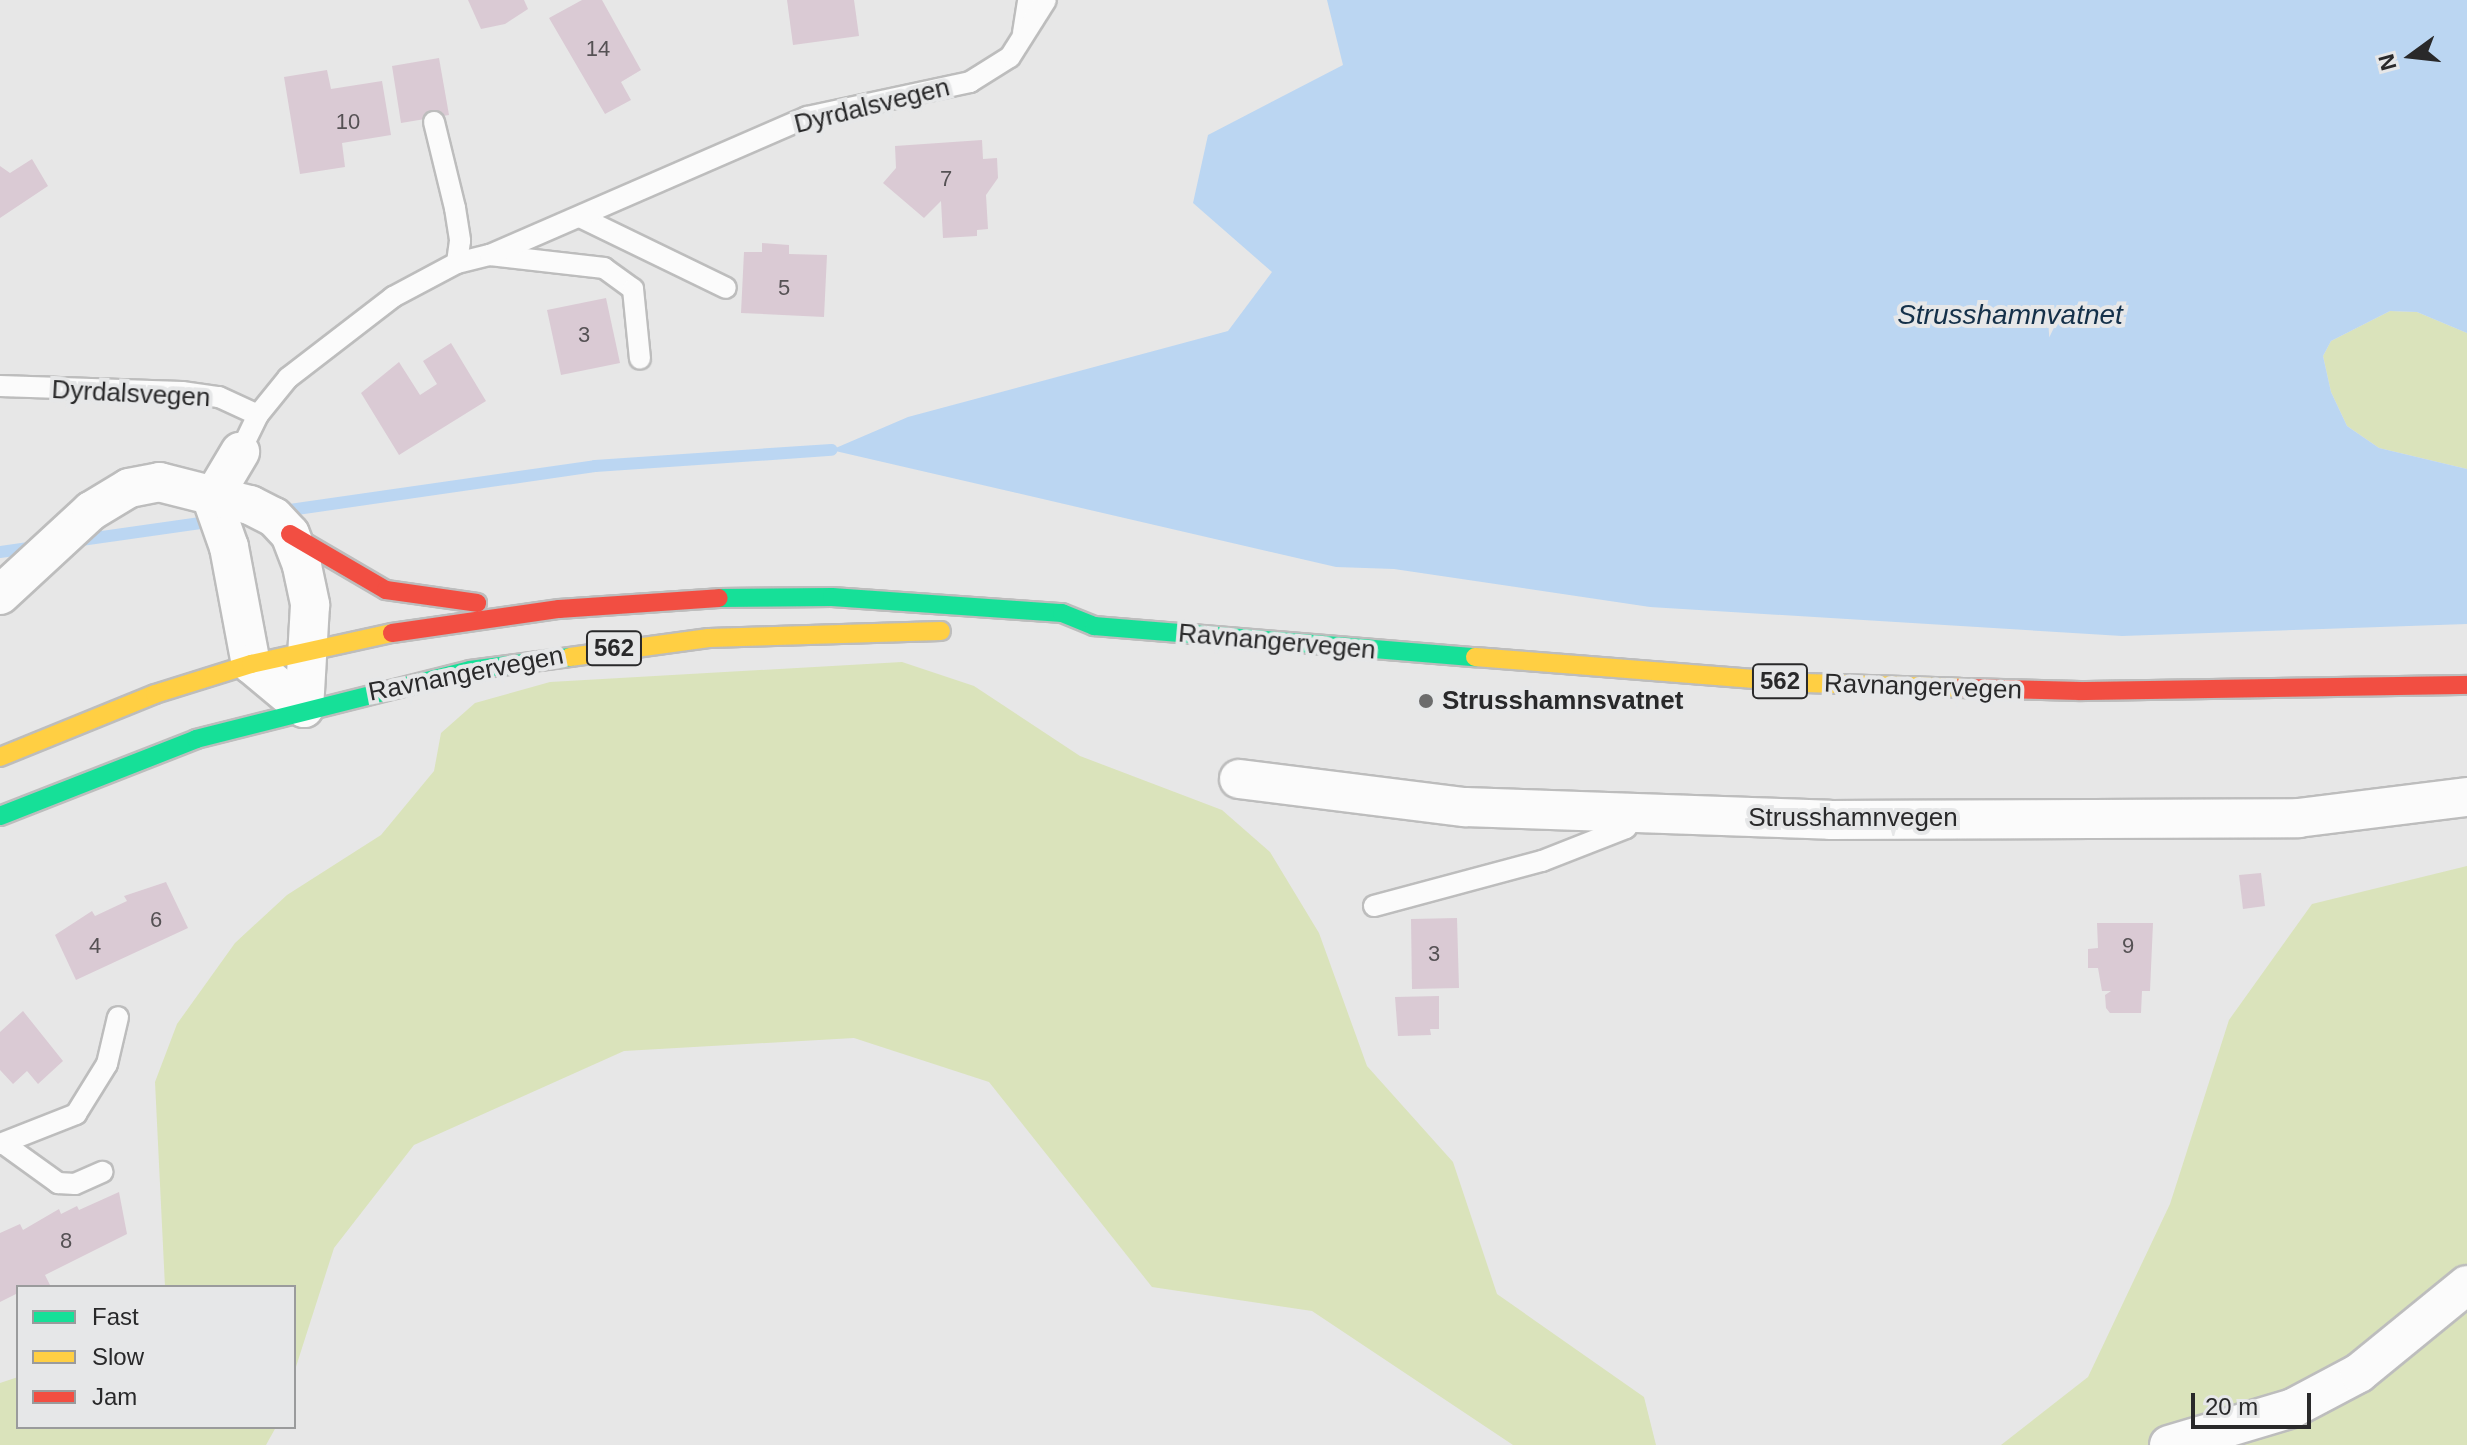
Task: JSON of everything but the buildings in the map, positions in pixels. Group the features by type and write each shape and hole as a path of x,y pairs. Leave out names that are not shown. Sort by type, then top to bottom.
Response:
{"main road":[{"name":"562","path":"290,534 386,590 439,601 559,609"},
{"name":"Ravnangervegen","path":"0,757 88,718 251,664 306,651 559,609 727,598 906,602 1062,613 1094,626 1805,683 2080,691 2467,685"},
{"name":"Ravnangervegen","path":"1057,635 1094,626"},
{"name":"Ravnangervegen","path":"0,816 120,765 304,708 470,670 618,647 830,631 960,631"}],"street":[{"path":"212,499 240,452"},
{"path":"0,595 91,511 129,488 159,482 212,499 250,505 274,517 290,534 310,605 304,708"},
{"path":"212,499 229,547 251,664 304,708"},
{"name":"Strusshamnvegen","path":"1239,779 1465,807 1635,817 2298,818 2467,797"},
{"path":"2169,1445 2293,1408 2346,1380 2467,1285"}],"lane":[{"path":"1023,41 1028,0"},
{"name":"Dyrdalsvegen","path":"240,452 258,415 288,378 322,348 393,297 457,263 490,255 807,117 970,82 993,71 1023,41 1046,0"},
{"path":"434,122 460,241 457,263"},
{"path":"580,217 726,288"},
{"name":"Dyrdalsvegen","path":"490,255 604,268 633,289 640,359"},
{"name":"Dyrdalsvegen","path":"0,386 182,392 219,397 258,415"},
{"path":"1374,906 1542,861 1626,828 1635,817"},
{"path":"2,1144 76,1114 107,1064 118,1017"},
{"path":"2,1144 58,1183 75,1184 102,1172"}],"green space":[{"path":"2390,311 2417,312 2467,333 2467,469 2379,448 2347,426 2331,392 2323,356 2331,341"},
{"path":"902,662 974,686 1080,756 1222,810 1270,852 1319,933 1367,1066 1453,1162 1497,1294 1644,1397 1656,1445 1513,1445 1312,1311 1152,1287 989,1082 854,1038 624,1051 414,1145 334,1248 296,1367 296,1285 165,1285 155,1082 177,1024 235,943 287,895 381,835 434,771 441,733 475,703 550,682"},
{"path":"2467,866 2467,1445 2001,1445 2088,1377 2170,1204 2229,1020 2312,904"},
{"path":"16,1378 16,1429 275,1429 266,1445 0,1445 0,1383"}],"water":[{"name":"Strusshamnvatnet","path":"1327,0 2467,0 2467,333 2417,312 2390,311 2331,341 2323,356 2331,392 2347,426 2379,448 2467,469 2467,624 2122,636 1650,607 1394,569 1336,567 831,450 908,417 1228,331 1272,272 1193,203 1208,135 1343,65"}],"waterway":[{"path":"276,512 595,466 831,450"},
{"path":"74,541 215,521"},
{"path":"0,552 36,547"}],"traffic: fast":[{"path":"719,598 832,597 1062,613 1094,626 1475,657"},
{"path":"0,816 196,739 470,670 570,657"}],"traffic: slow":[{"path":"570,657 709,638 941,631"},
{"path":"0,757 155,694 251,664 392,633"},
{"path":"1475,657 1805,683 1960,688"}],"traffic: jam":[{"path":"290,534 386,590 477,603"},
{"path":"392,633 559,609 719,598"},
{"path":"1960,688 2080,691 2467,685"}],"place":[{"name":"Strusshamnsvatnet","path":"1426,701"}]}
